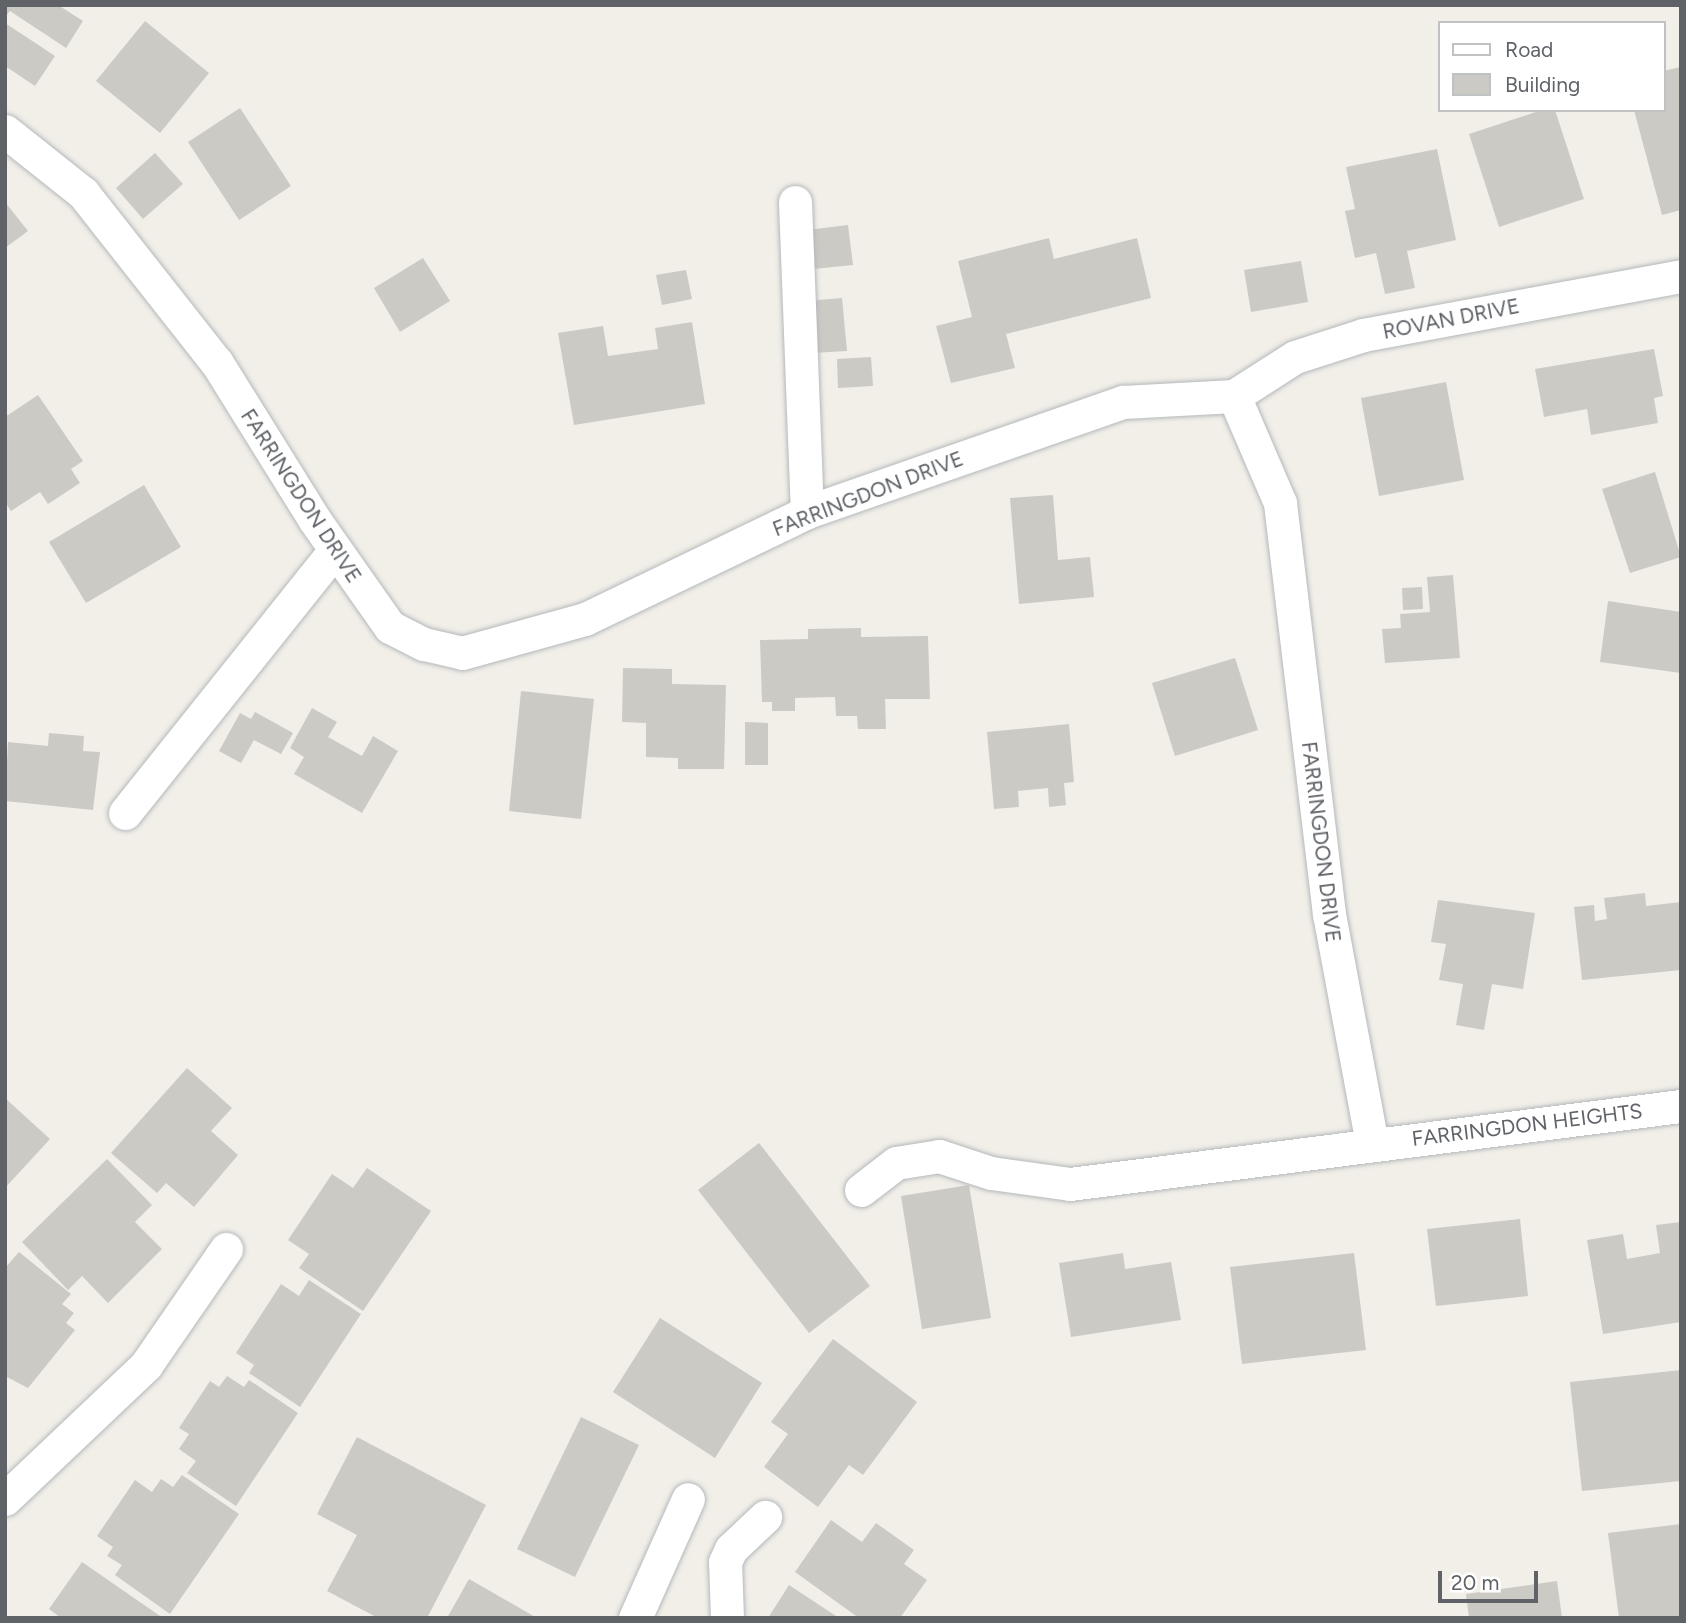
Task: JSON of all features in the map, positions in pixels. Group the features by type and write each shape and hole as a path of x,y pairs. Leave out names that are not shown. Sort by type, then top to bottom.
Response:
{"street":[{"name":"FARRINGDON DRIVE","path":"5,131 83,193 217,363 335,550 390,626 424,644 462,653 585,619 807,512 1123,402 1234,396 1280,503 1329,914 1373,1143"},
{"path":"795,202 807,512"},
{"name":"ROVAN DRIVE","path":"1234,396 1295,357 1363,335 1681,276"},
{"path":"125,813 335,550"},
{"name":"FARRINGDON HEIGHTS","path":"861,1190 895,1163 940,1156 991,1173 1070,1184 1373,1143 1681,1106"},
{"path":"5,1499 146,1365 226,1249"},
{"path":"635,1618 688,1499"},
{"path":"727,1618 724,1562 731,1549 765,1517"}],"building":[{"path":"5,5 58,5 83,21 66,48 10,11 5,17"},
{"path":"145,21 209,73 160,133 96,81"},
{"path":"5,23 55,56 35,86 5,66"},
{"path":"1681,67 1681,210 1662,215 1635,112 1665,112 1665,71"},
{"path":"240,108 291,186 239,220 188,142"},
{"path":"1536,112 1556,112 1584,199 1499,227 1469,134"},
{"path":"1437,149 1456,240 1407,251 1415,288 1385,294 1376,253 1355,258 1345,211 1355,209 1346,167"},
{"path":"155,153 183,184 143,219 116,188"},
{"path":"5,202 28,231 5,248"},
{"path":"848,225 853,265 813,269 807,230"},
{"path":"1049,238 1054,259 1137,238 1151,298 1006,334 1015,368 951,383 936,326 972,317 958,261"},
{"path":"423,258 450,301 400,332 374,288"},
{"path":"1301,261 1308,302 1251,312 1244,270"},
{"path":"686,270 692,299 662,305 656,275"},
{"path":"842,298 847,351 812,353 807,301"},
{"path":"692,322 705,404 574,425 558,333 603,326 608,356 658,349 655,328"},
{"path":"1654,349 1663,396 1654,398 1658,423 1591,435 1587,409 1544,417 1535,369"},
{"path":"871,357 873,386 838,388 837,359"},
{"path":"1446,382 1464,480 1379,496 1361,398"},
{"path":"38,395 83,461 71,469 80,483 48,504 40,492 11,511 5,502 5,417"},
{"path":"1655,472 1681,557 1630,573 1602,489"},
{"path":"144,485 181,547 86,603 49,542"},
{"path":"1053,495 1058,560 1090,557 1094,597 1019,604 1010,498"},
{"path":"1453,575 1460,658 1385,663 1382,629 1401,628 1400,614 1430,612 1427,577"},
{"path":"1422,587 1423,609 1403,610 1402,588"},
{"path":"1608,601 1681,612 1681,673 1600,662"},
{"path":"861,628 861,637 928,636 930,699 885,699 886,729 858,729 857,716 836,716 835,697 795,698 795,711 772,711 772,702 762,702 760,640 808,639 808,629"},
{"path":"1235,658 1258,730 1175,756 1152,683"},
{"path":"623,668 672,669 672,684 726,685 724,769 678,769 678,758 646,757 646,723 622,722"},
{"path":"521,691 594,699 581,819 509,811"},
{"path":"312,708 337,722 328,737 362,756 373,736 398,751 362,813 294,774 304,757 290,748"},
{"path":"255,712 293,733 281,754 254,740 241,763 219,751 240,713 251,719"},
{"path":"745,722 768,723 768,765 745,765"},
{"path":"1069,724 1074,782 1064,783 1066,805 1049,807 1048,788 1018,791 1019,807 994,809 987,732"},
{"path":"49,733 84,736 83,751 100,752 93,810 5,801 8,742 48,746"},
{"path":"1645,893 1646,906 1681,902 1681,970 1582,980 1574,907 1594,905 1595,921 1607,919 1604,898"},
{"path":"1438,900 1535,913 1523,989 1492,984 1484,1030 1456,1025 1463,984 1439,980 1446,944 1431,942"},
{"path":"187,1068 232,1108 211,1131 238,1155 194,1207 166,1183 157,1193 111,1153"},
{"path":"5,1098 50,1139 5,1188"},
{"path":"759,1143 870,1286 809,1333 698,1190"},
{"path":"107,1159 152,1205 135,1222 162,1249 108,1303 82,1276 68,1290 22,1242"},
{"path":"367,1168 431,1211 363,1311 299,1268 309,1254 288,1240 332,1174 353,1188"},
{"path":"969,1185 991,1318 922,1329 901,1196"},
{"path":"1520,1219 1528,1296 1436,1306 1427,1229"},
{"path":"1681,1222 1681,1322 1603,1334 1587,1240 1623,1234 1627,1259 1660,1253 1656,1225"},
{"path":"19,1252 71,1294 62,1304 74,1313 66,1323 75,1330 28,1388 5,1376 5,1268"},
{"path":"1123,1253 1125,1269 1171,1262 1181,1320 1071,1337 1059,1263"},
{"path":"1354,1253 1366,1350 1242,1364 1230,1267"},
{"path":"309,1280 361,1314 300,1407 249,1373 254,1365 236,1353 281,1284 299,1296"},
{"path":"660,1318 762,1383 715,1458 613,1392"},
{"path":"833,1339 917,1402 863,1475 849,1465 818,1507 764,1467 788,1434 771,1422"},
{"path":"1681,1370 1681,1481 1582,1491 1570,1382"},
{"path":"227,1376 244,1387 249,1380 298,1413 236,1506 187,1473 196,1461 179,1449 189,1434 179,1428 210,1381 219,1387"},
{"path":"581,1417 639,1445 575,1577 517,1549"},
{"path":"357,1437 486,1505 427,1618 378,1618 327,1591 357,1535 317,1514"},
{"path":"182,1475 239,1514 170,1614 115,1575 122,1565 107,1556 113,1547 97,1536 135,1480 152,1492 161,1479 173,1487"},
{"path":"831,1520 862,1542 876,1523 914,1550 904,1564 927,1580 900,1618 859,1618 795,1572"},
{"path":"1681,1524 1681,1618 1619,1618 1608,1533"},
{"path":"82,1562 163,1618 61,1618 49,1609"},
{"path":"469,1579 537,1618 447,1618"},
{"path":"1557,1581 1562,1618 1469,1618 1466,1594"},
{"path":"789,1585 839,1618 768,1618"}]}
